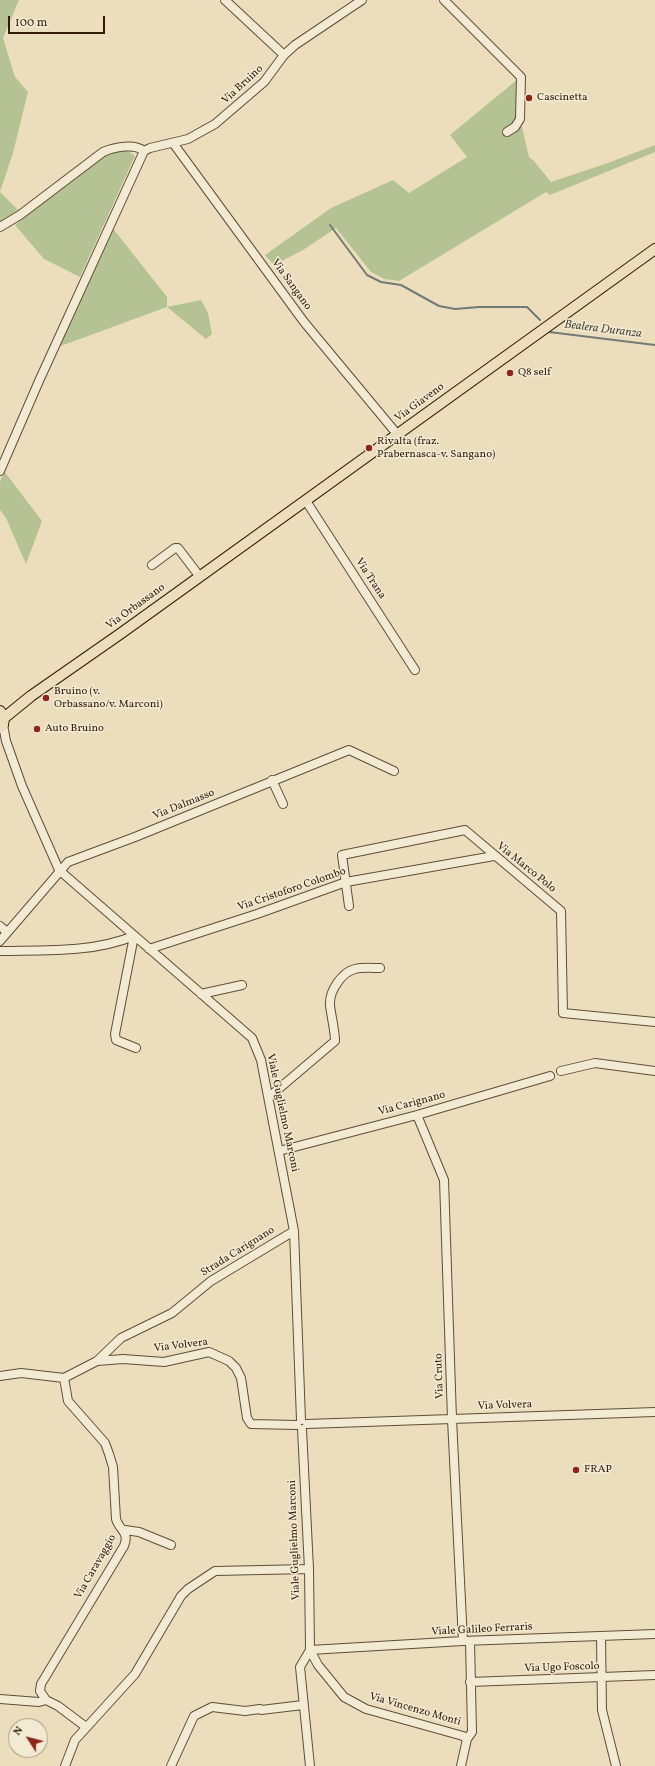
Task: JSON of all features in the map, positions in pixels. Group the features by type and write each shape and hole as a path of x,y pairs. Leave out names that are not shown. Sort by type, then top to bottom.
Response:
{"main road":[{"name":"Via Giaveno","path":"200,577 655,249"},
{"name":"Via Orbassano","path":"2,719 31,696 200,577"}],"street":[{"path":"225,0 284,55"},
{"name":"Via Bruino","path":"144,152 150,148 173,143 200,134 216,124 264,82 284,55 362,0"},
{"path":"444,0 521,77 520,119 515,127 507,132"},
{"name":"Via Sangano","path":"173,143 304,322 397,434"},
{"path":"0,227 20,215 103,152 112,148 125,147 142,149 144,152 39,380 0,471"},
{"name":"Via Trana","path":"306,501 415,670"},
{"path":"152,565 175,548 178,548 200,577"},
{"name":"Viale Guglielmo Marconi","path":"2,719 6,741 22,786"},
{"name":"Viale Guglielmo Marconi","path":"0,741 22,786 59,870 252,1038 261,1060 294,1231 309,1569 310,1650"},
{"name":"Via Dalmasso","path":"0,941 59,870 68,862 349,750 394,771"},
{"path":"272,780 283,804"},
{"name":"Via Marco Polo","path":"349,906 342,855 466,830 494,856 498,857 561,911 563,1012 655,1022"},
{"name":"Via Cristoforo Colombo","path":"149,949 257,914 346,882 494,856"},
{"path":"0,926 7,932"},
{"path":"0,951 79,949 117,943 134,936"},
{"path":"134,936 115,1034 116,1040 136,1048"},
{"path":"269,1097 334,1041 330,1003 331,993 338,982 354,969 380,968"},
{"path":"200,994 242,985"},
{"path":"561,1071 595,1062 655,1072"},
{"name":"Via Carignano","path":"279,1151 417,1115 550,1076"},
{"name":"Via Cruto","path":"417,1115 444,1180 452,1419 472,1732 467,1739 461,1766"},
{"name":"Strada Carignano","path":"97,1361 121,1338 172,1313 211,1280 294,1231"},
{"name":"Via Volvera","path":"64,1378 97,1361 123,1359 164,1362 209,1352 229,1361 236,1368 241,1378 247,1418 251,1424 302,1424 655,1412"},
{"path":"0,1376 21,1373 64,1378"},
{"name":"Via Caravaggio","path":"46,1700 40,1691 41,1684 124,1546 126,1538 124,1530 116,1518 113,1467 109,1454 104,1443 68,1401 64,1378"},
{"path":"124,1530 139,1532 171,1545"},
{"path":"65,1766 75,1740 86,1726 135,1674 182,1596 199,1581 215,1571 309,1569"},
{"name":"Viale Galileo Ferraris","path":"310,1650 466,1641 655,1634"},
{"path":"601,1636 602,1710 616,1766"},
{"path":"310,1650 300,1668 310,1766"},
{"name":"Via Vincenzo Monti","path":"310,1650 318,1665 331,1683 344,1697 353,1703 366,1709 463,1736 467,1739"},
{"name":"Via Ugo Foscolo","path":"470,1682 601,1678 655,1674"},
{"path":"0,1699 39,1702 46,1700 58,1706 86,1726"},
{"path":"171,1766 194,1716 212,1707 245,1711 303,1705"}],"green space":[{"path":"0,0 19,0 3,38 15,77 28,92 13,153 0,192"},
{"path":"518,79 518,120 522,127 529,157 551,182 608,163 655,145 655,152 550,195 546,192 399,281 384,279 371,272 336,228 303,250 274,265 265,255 331,208 393,180 409,193 467,157 450,135"},
{"path":"126,150 135,156 80,277 44,259 15,225 104,154"},
{"path":"0,192 18,210 0,222"},
{"path":"111,226 167,297 167,307 58,347"},
{"path":"201,300 208,313 212,334 206,339 167,307"},
{"path":"4,471 42,521 26,564 6,518 0,510 0,482"}],"waterway":[{"name":"Bealera Duranza","path":"330,225 367,275 381,282 401,285 439,306 455,309 479,307 527,307 540,320"},
{"name":"Bealera Duranza","path":"549,332 655,345"}],"place":[{"name":"Cascinetta","path":"529,98"},
{"name":"Q8 self","path":"510,373"},
{"name":"Rivalta (fraz. Prabernasca-v. Sangano)","path":"369,448"},
{"name":"Bruino (v. Orbassano/v. Marconi)","path":"46,698"},
{"name":"Auto Bruino","path":"37,729"},
{"name":"FRAP","path":"576,1470"}]}
